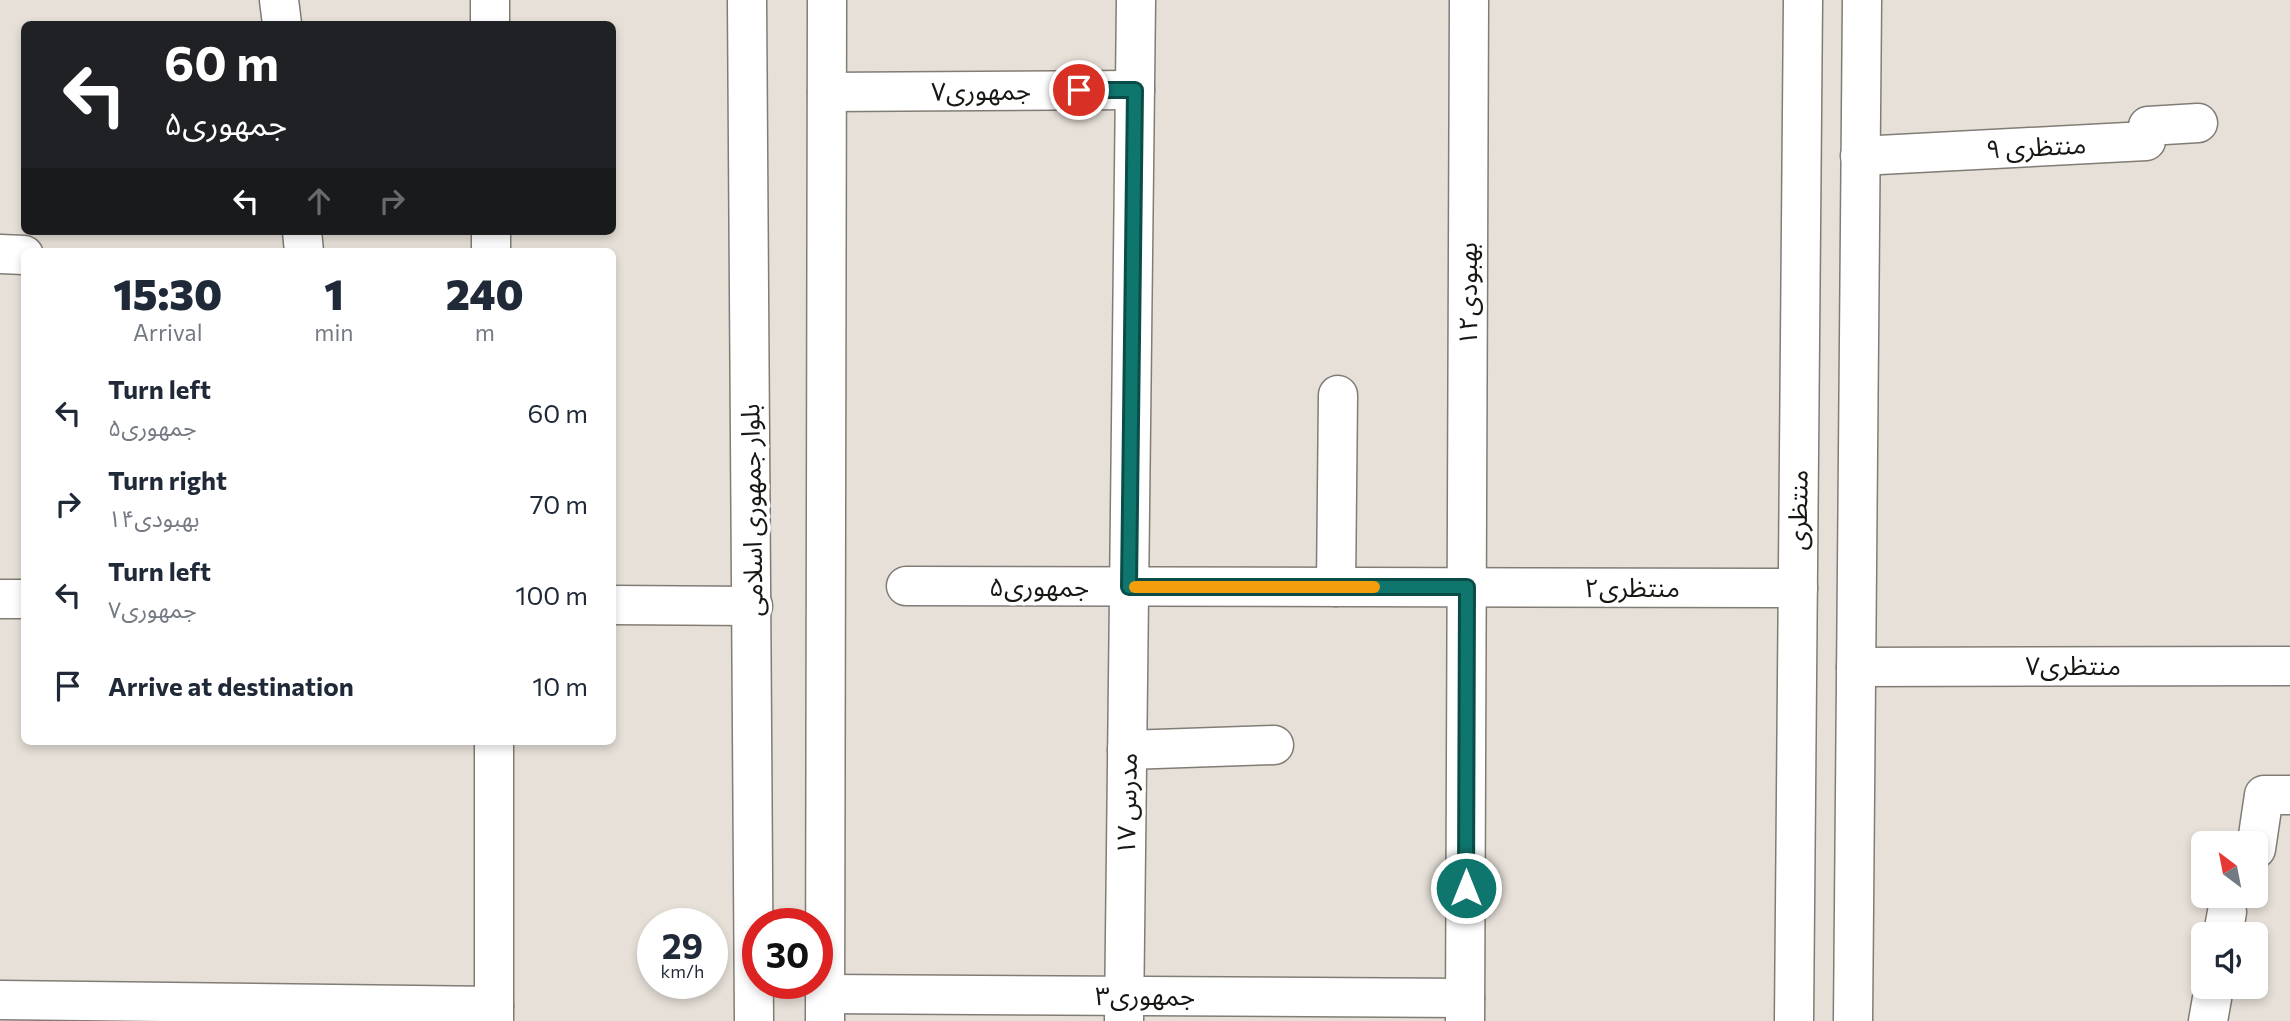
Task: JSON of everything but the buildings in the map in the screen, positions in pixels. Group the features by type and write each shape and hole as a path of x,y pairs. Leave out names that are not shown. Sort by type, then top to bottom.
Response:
{"street":[{"path":"279,0 282,21"},
{"path":"490,0 490,21"},
{"name":"بلوار جمهوری اسلامی","path":"747,0 754,1021"},
{"path":"825,1007 827,0"},
{"name":"مدرس ۱۷","path":"1124,1008 1136,0"},
{"name":"بهبودی۱۲","path":"1465,1010 1469,0"},
{"name":"منتظری","path":"1794,1021 1803,0"},
{"path":"1853,1021 1862,0"},
{"name":"جمهوری۷","path":"827,92 1135,90"},
{"name":"منتظری ۹","path":"1860,156 2146,141 2148,126 2198,123"},
{"path":"0,254 21,255"},
{"path":"1336,587 1338,395"},
{"name":"جمهوری۵","path":"906,586 1467,587"},
{"name":"منتظری۲","path":"1467,587 1798,588"},
{"path":"0,598 21,599"},
{"path":"616,605 753,606"},
{"name":"منتظری۷","path":"1856,667 2290,666"},
{"path":"0,1000 494,1013 494,745"},
{"path":"1127,750 1274,745"},
{"path":"2259,831 2264,795 2290,795"},
{"path":"2208,1021 2212,999"},
{"name":"جمهوری۳","path":"825,1007 1465,1010"}],"slow traffic":[{"path":"1135,587 1374,587"}],"route":[{"path":"1079,90 1135,90 1129,587 1467,587 1466,888"}]}
